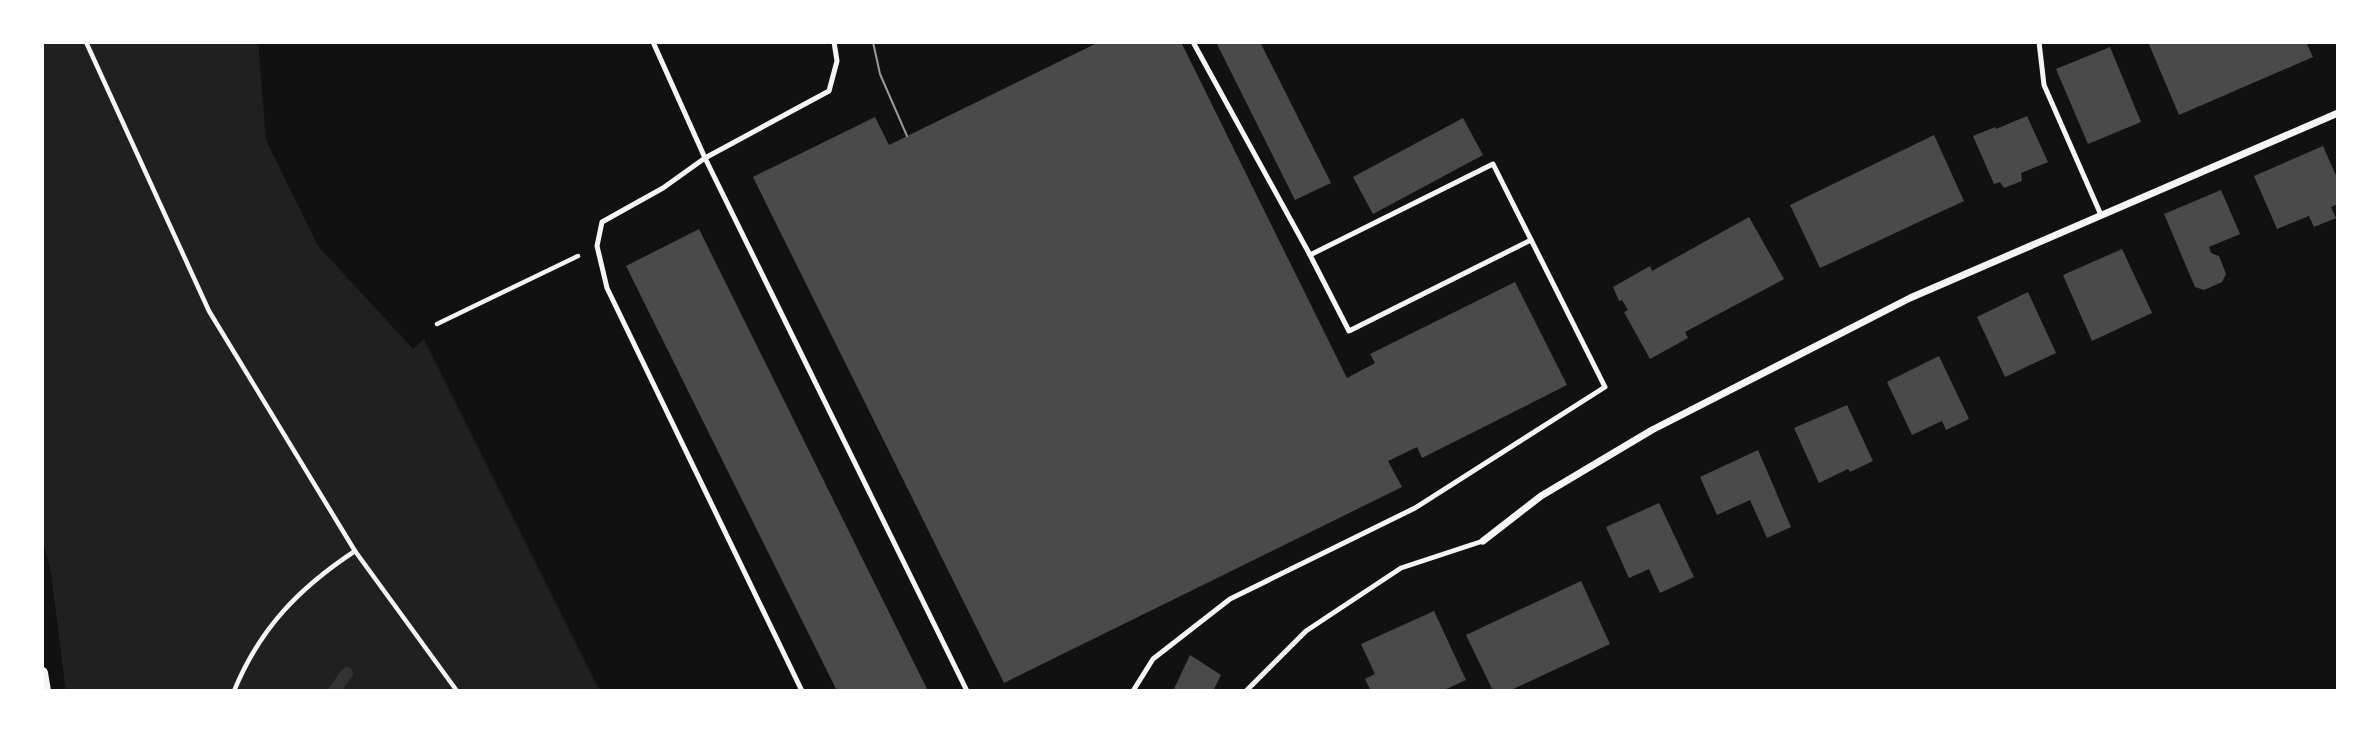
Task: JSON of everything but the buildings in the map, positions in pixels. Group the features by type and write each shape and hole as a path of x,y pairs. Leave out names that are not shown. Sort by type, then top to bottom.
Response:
{"street":[{"path":"1483,541 1541,496 1652,430 1910,298 2338,113"},
{"path":"42,673 44,691"}],"lane":[{"path":"653,42 705,158 967,691"},
{"path":"802,691 607,288 597,246 602,222 663,188 705,158 829,91 837,61 834,42"},
{"path":"1193,42 1349,331 1531,240"},
{"path":"2039,42 2044,85 2101,215"},
{"path":"1133,691 1153,659 1230,599 1415,508 1605,387 1493,164 1310,255"},
{"path":"1246,691 1306,631 1401,568 1483,541"}],"path":[{"path":"86,42 209,311 355,551 457,691"},
{"path":"437,324 597,246"},
{"path":"234,691 246,662 280,612 329,568 355,551"}],"shaded area":[{"path":"42,42 258,42 266,140 318,246 413,349 424,339 600,691 66,691 51,574 42,535"}],"waterway":[{"path":"334,691 347,673"}],"tram line":[{"path":"873,42 880,74 907,136"}]}
